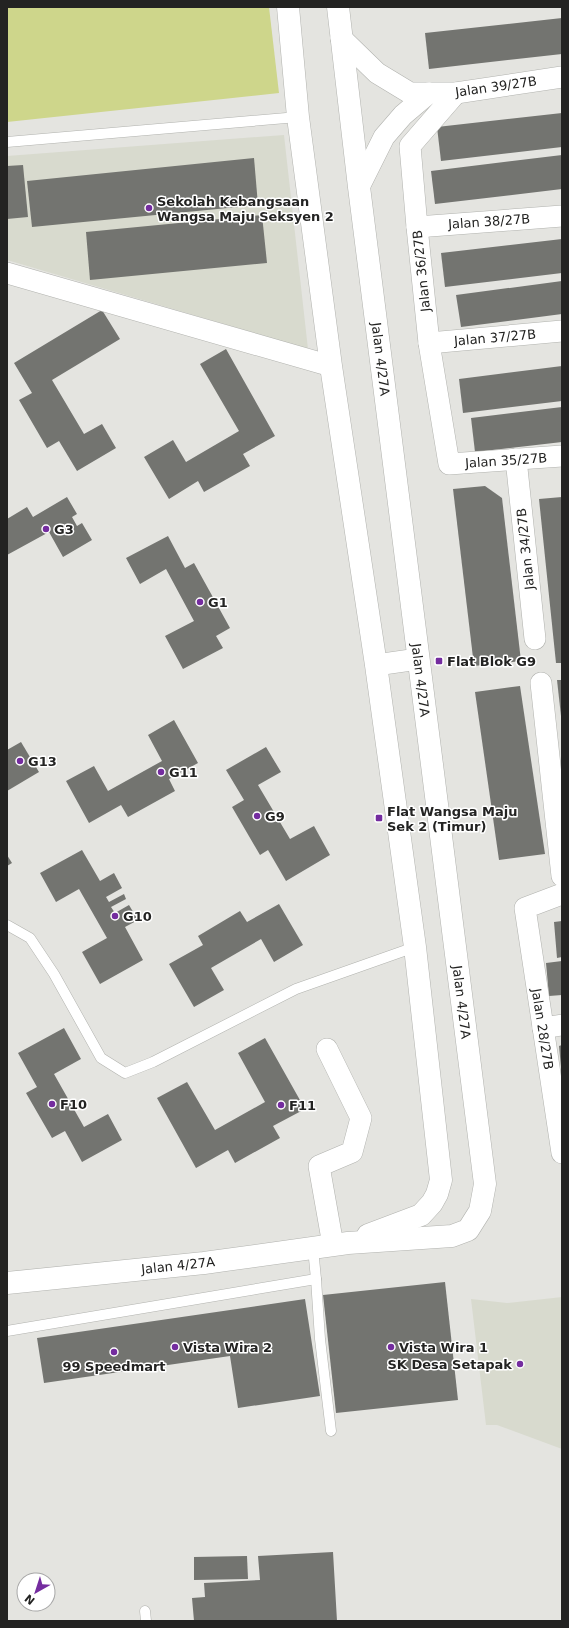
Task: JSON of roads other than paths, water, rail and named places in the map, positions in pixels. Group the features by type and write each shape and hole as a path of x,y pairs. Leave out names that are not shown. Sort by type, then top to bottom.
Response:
{"street":[{"name":"Jalan 4/27A","path":"288,7 298,117 331,366 376,665 415,947 441,1180 437,1194 432,1203 421,1215 331,1245"},
{"name":"Jalan 4/27A","path":"7,1284 204,1262 331,1245 452,1236 468,1230 480,1211 485,1184 359,187 338,7"},
{"name":"Jalan 39/27B","path":"341,38 377,72 410,93 456,93 562,77"},
{"path":"359,187 384,137 403,115 429,93"},
{"name":"Jalan 36/27B","path":"449,464 429,343 410,146 456,93"},
{"name":"Jalan 38/27B","path":"417,227 562,216"},
{"path":"7,273 331,366"},
{"name":"Jalan 37/27B","path":"429,343 562,331"},
{"name":"Jalan 35/27B","path":"449,464 516,458 562,456"},
{"name":"Jalan 34/27B","path":"516,458 535,639"},
{"path":"376,665 418,659"},
{"path":"541,683 562,876"},
{"name":"Jalan 28/27B","path":"562,894 525,908 552,1027 562,1153"},
{"path":"327,1049 361,1118 352,1152 319,1166 331,1245"}],"lane":[{"path":"7,142 298,117"},
{"path":"7,925 30,938 54,974 101,1058 125,1073 153,1062 296,989 415,947"},
{"path":"331,1245 316,1279 320,1339 331,1431"},
{"path":"7,1331 316,1279"}],"place":[{"name":"Sekolah Kebangsaan Wangsa Maju Seksyen 2","path":"149,208"},
{"name":"G3","path":"46,529"},
{"name":"G1","path":"200,602"},
{"name":"Flat Blok G9","path":"439,661"},
{"name":"G13","path":"20,761"},
{"name":"G11","path":"161,772"},
{"name":"G9","path":"257,816"},
{"name":"Flat Wangsa Maju Sek 2 (Timur)","path":"379,818"},
{"name":"G10","path":"115,916"},
{"name":"F10","path":"52,1104"},
{"name":"F11","path":"281,1105"},
{"name":"Vista Wira 2","path":"175,1347"},
{"name":"Vista Wira 1","path":"391,1347"},
{"name":"99 Speedmart","path":"114,1352"},
{"name":"SK Desa Setapak","path":"520,1364"}]}
